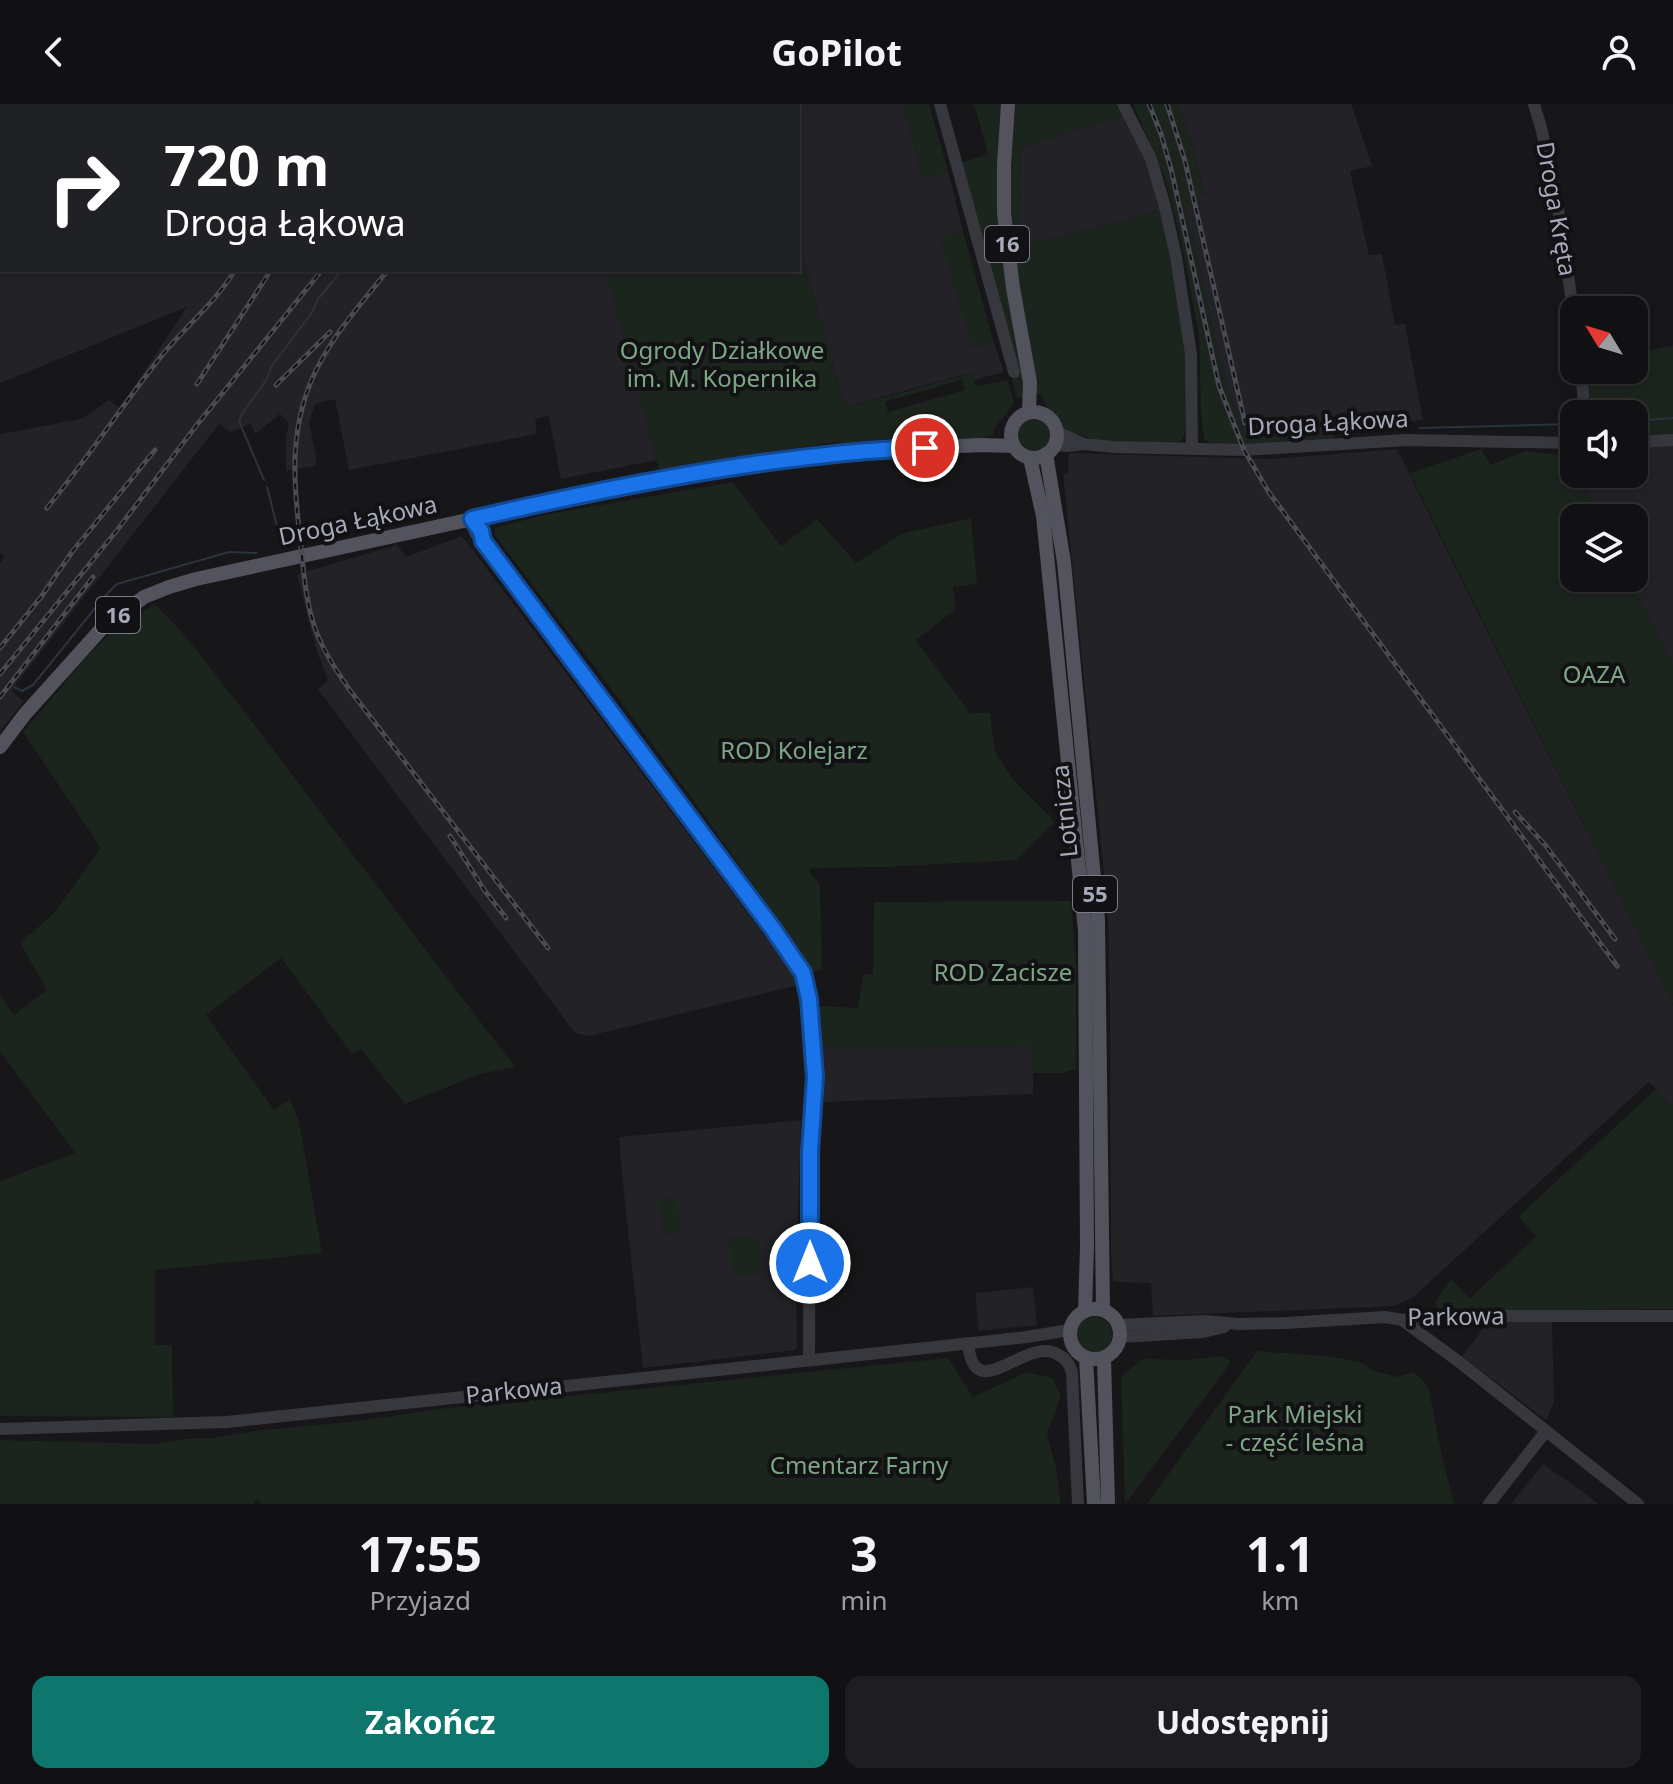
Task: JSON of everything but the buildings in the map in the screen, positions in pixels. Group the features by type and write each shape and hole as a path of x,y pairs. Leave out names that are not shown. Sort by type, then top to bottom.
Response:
{"main road":[{"name":"16","path":"1008,104 1004,213 1013,288 1035,413 1024,414 1015,422 1012,439"},
{"path":"1012,439 1030,458 1053,444 1052,420 1035,413"},
{"name":"Droga Łąkowa","path":"0,747 25,714 104,626 144,597 169,587 643,482 855,451 981,445 1012,439"},
{"name":"Lotnicza","path":"1053,444 1098,920 1103,1310"},
{"name":"Lotnicza","path":"1030,458 1043,516 1050,575 1085,930 1085,1311"},
{"path":"1091,1309 1103,1310 1112,1316 1119,1331 1117,1346 1104,1358 1086,1358 1073,1348 1070,1335 1074,1318 1091,1309"},
{"path":"1086,1358 1094,1504"},
{"path":"1104,1358 1108,1504"}],"street":[{"path":"940,104 1014,372"},
{"path":"1123,104 1151,159 1176,257 1191,354 1192,449"},
{"name":"Droga Kręta","path":"1534,104 1558,209 1571,296"},
{"name":"Droga Łąkowa","path":"1053,444 1244,450 1407,440 1560,443"},
{"path":"1648,441 1673,440"},
{"path":"472,519 475,533 803,973 809,999 815,1077 810,1152 809,1360"},
{"name":"Parkowa","path":"1119,1331 1204,1321 1239,1324 1385,1317 1402,1320 1428,1316 1673,1316"},
{"path":"1402,1320 1638,1504"},
{"name":"Parkowa","path":"0,1429 227,1422 968,1343 1070,1335"},
{"path":"968,1343 973,1364 986,1372 1037,1350 1056,1352 1070,1365 1078,1504"},
{"path":"1489,1504 1546,1431"}],"shaded area":[{"path":"800,104 903,104 923,177 948,171 963,231 941,237 973,347 993,340 1004,372 974,380 971,373 845,407 804,262 800,263"},
{"path":"1177,104 1351,104 1372,166 1350,171 1369,255 1382,254 1395,325 1405,324 1423,420 1334,428 1334,434 1245,435 1226,385 1185,206 1200,203 1198,196 1205,194"},
{"path":"1122,116 1147,164 1161,210 1018,247 1021,147"},
{"path":"0,272 607,272 657,460 561,479 549,416 535,419 537,434 349,470 335,399 315,404 309,422 317,461 315,466 286,471 289,423 280,414 255,434 251,424 230,432 219,424 17,683 12,692 24,701 0,732 0,563 5,557 0,553 0,434 81,419 109,400 120,408 187,307 0,383"},
{"path":"1673,434 1673,667 1636,592 1648,592 1648,504 1592,504 1585,488 1648,488 1648,435"},
{"path":"1397,449 1673,1006 1673,1107 1649,1082 1412,1298 1394,1306 1153,1316 1151,1283 1113,1282 1108,912 1063,474 1068,473 1069,453 1272,459"},
{"path":"462,536 799,985 589,1036 575,1033 318,689 328,680 317,652 297,574 397,545 406,557"},
{"path":"1033,1046 1033,1094 824,1102 817,1047"},
{"path":"801,1120 797,1347 795,1350 643,1368 619,1137"},
{"path":"1033,1287 1037,1325 979,1331 975,1293"},
{"path":"1489,1321 1552,1321 1554,1402 1546,1420 1462,1356"},
{"path":"1543,1464 1582,1491 1598,1504 1511,1504"}],"green space":[{"path":"903,104 929,104 948,171 923,178"},
{"path":"974,104 1116,104 1122,116 1021,147 1018,246 1161,210 1184,333 1187,368 1185,433 1180,442 1101,441 1064,430 1041,394 1017,398 1012,380 1017,371 961,163 988,154"},
{"path":"1133,104 1177,104 1189,135 1205,194 1199,196 1200,203 1186,207 1226,385 1245,435 1334,434 1335,440 1217,445 1204,440 1199,335 1180,236 1165,178"},
{"path":"963,231 993,340 972,347 940,237"},
{"name":"Ogrody Działkowe im. M. Kopernika","path":"804,262 845,407 892,395 893,399 885,402 888,412 965,390 962,380 894,399 893,395 972,373 976,386 1008,381 1014,404 993,430 994,435 970,441 882,445 881,442 835,442 659,470 607,272 800,272 800,263"},
{"path":"1673,346 1673,434 1648,435 1648,400 1590,400 1589,384 1648,384 1648,350"},
{"path":"1034,416 1047,421 1052,434 1047,447 1034,452 1021,447 1016,434 1021,421"},
{"name":"OAZA","path":"1481,449 1491,465 1526,451 1560,455 1560,488 1585,488 1592,504 1560,504 1560,592 1636,592 1673,667 1673,1006 1410,473"},
{"name":"ROD Kolejarz","path":"733,482 781,546 817,519 856,563 901,534 971,518 977,584 953,587 956,609 916,640 970,713 990,713 995,752 1014,781 1055,822 1016,860 812,868 809,871 820,885 822,970 812,972 697,805 494,534 495,528 543,515"},
{"path":"155,604 210,667 515,1067 480,1074 405,1104 361,1049 352,1054 281,958 206,1015 274,1110 290,1099 299,1122 322,1253 155,1270 155,1345 172,1345 173,1417 0,1416 0,1181 75,1153 0,1051 0,996 14,1015 47,990 20,943 54,913 101,848 23,732 91,652 113,631"},
{"name":"ROD Zacisze","path":"1071,901 1076,964 1076,1069 1062,1073 1033,1073 1032,1046 817,1047 818,1006 858,1008 863,975 873,974 874,902"},
{"path":"1656,1089 1673,1107 1673,1309 1439,1311 1435,1302 1451,1280 1470,1298 1536,1237 1519,1216"},
{"path":"676,1197 680,1233 662,1235 658,1199"},
{"path":"757,1235 761,1273 733,1276 729,1238"},
{"path":"1094,1317 1107,1322 1112,1335 1107,1348 1094,1353 1081,1348 1076,1335 1081,1322"},
{"name":"Park Miejski - część leśna","path":"1257,1351 1325,1356 1360,1362 1374,1371 1398,1377 1412,1372 1422,1379 1429,1390 1454,1504 1147,1504"},
{"name":"Park Miejski - część leśna","path":"1222,1356 1231,1362 1125,1504 1121,1377 1142,1359 1185,1360"},
{"name":"Cmentarz Farny","path":"948,1358 973,1397 1027,1372 1052,1378 1061,1396 1047,1434 1061,1504 261,1504 261,1501 255,1500 253,1504 0,1504 0,1440 156,1444 438,1409"}],"waterway":[{"path":"264,480 239,421 271,367 340,272"},
{"path":"1648,420 1673,418"},
{"path":"1420,428 1560,424"},
{"path":"267,487 282,546"},
{"path":"14,687 22,691 33,685 117,584 229,552 257,553"}],"railway":[{"path":"1149,104 1172,173 1219,386 1244,450 1268,491 1617,966"},
{"path":"1167,104 1185,161 1245,423"},
{"path":"47,508 163,354 234,272"},
{"path":"197,384 270,272"},
{"path":"0,674 320,272"},
{"path":"386,272 328,350 312,379 299,421 295,462 296,504 310,610 323,646 349,689 548,948"},
{"path":"276,385 330,332"},
{"path":"0,648 72,552 155,450"},
{"path":"0,697 93,577"},
{"path":"1515,812 1546,846 1615,939"},
{"path":"450,836 506,918"}],"route":[{"path":"810,1263 810,1152 815,1077 809,999 803,973 483,541 481,531 472,519 707,471 855,451 925,448"}]}
